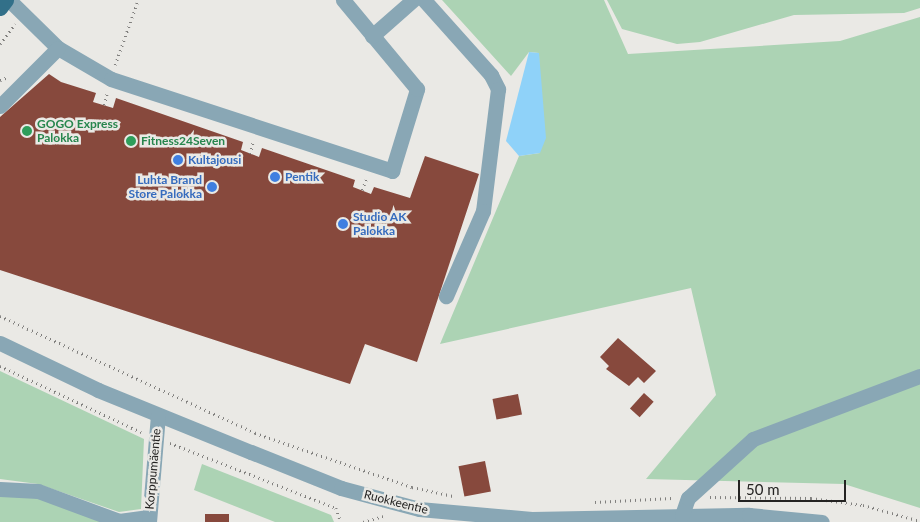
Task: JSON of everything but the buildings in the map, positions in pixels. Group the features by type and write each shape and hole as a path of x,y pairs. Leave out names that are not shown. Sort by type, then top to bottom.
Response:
{"main road":[{"path":"0,8 7,0"}],"street":[{"path":"7,0 58,48 111,79 392,171 417,88 343,0"},
{"path":"372,36 414,0"},
{"path":"424,0 491,75 498,89 483,211 446,296"},
{"path":"0,106 58,48"},
{"name":"Ruokkeentie","path":"0,343 158,415 341,488 419,509 532,519 748,515 822,522"},
{"path":"682,515 688,498 753,439 920,376"},
{"name":"Korppumäentie","path":"149,520 158,415"},
{"path":"0,488 38,490 119,521 149,520"}],"path":[{"path":"0,316 255,433 421,490 463,498"},
{"path":"590,502 688,498 811,498 863,506 920,522"},
{"path":"336,508 341,522"},
{"path":"363,522 384,516"}],"green space":[{"path":"442,0 604,0 628,54 840,41 920,17 920,508 844,484 646,479 716,395 691,288 440,344 519,156 540,153 539,53 529,52 511,76"},
{"path":"607,0 920,0 920,8 904,13 794,15 700,42 677,44 622,29"},
{"path":"0,371 144,439 141,509 119,512 38,484 0,479"},
{"path":"202,464 331,515 334,522 275,522 194,490"},
{"path":"0,495 37,496 105,522 0,522"}],"water":[{"path":"529,52 539,53 546,138 540,153 519,156 506,141"}],"place":[{"name":"GOGO Express Palokka","path":"27,131"},
{"name":"Fitness24Seven","path":"131,141"},
{"name":"Kultajousi","path":"178,160"},
{"name":"Pentik","path":"275,177"},
{"name":"Luhta Brand Store Palokka","path":"212,187"},
{"name":"Studio AK Palokka","path":"343,224"}]}
